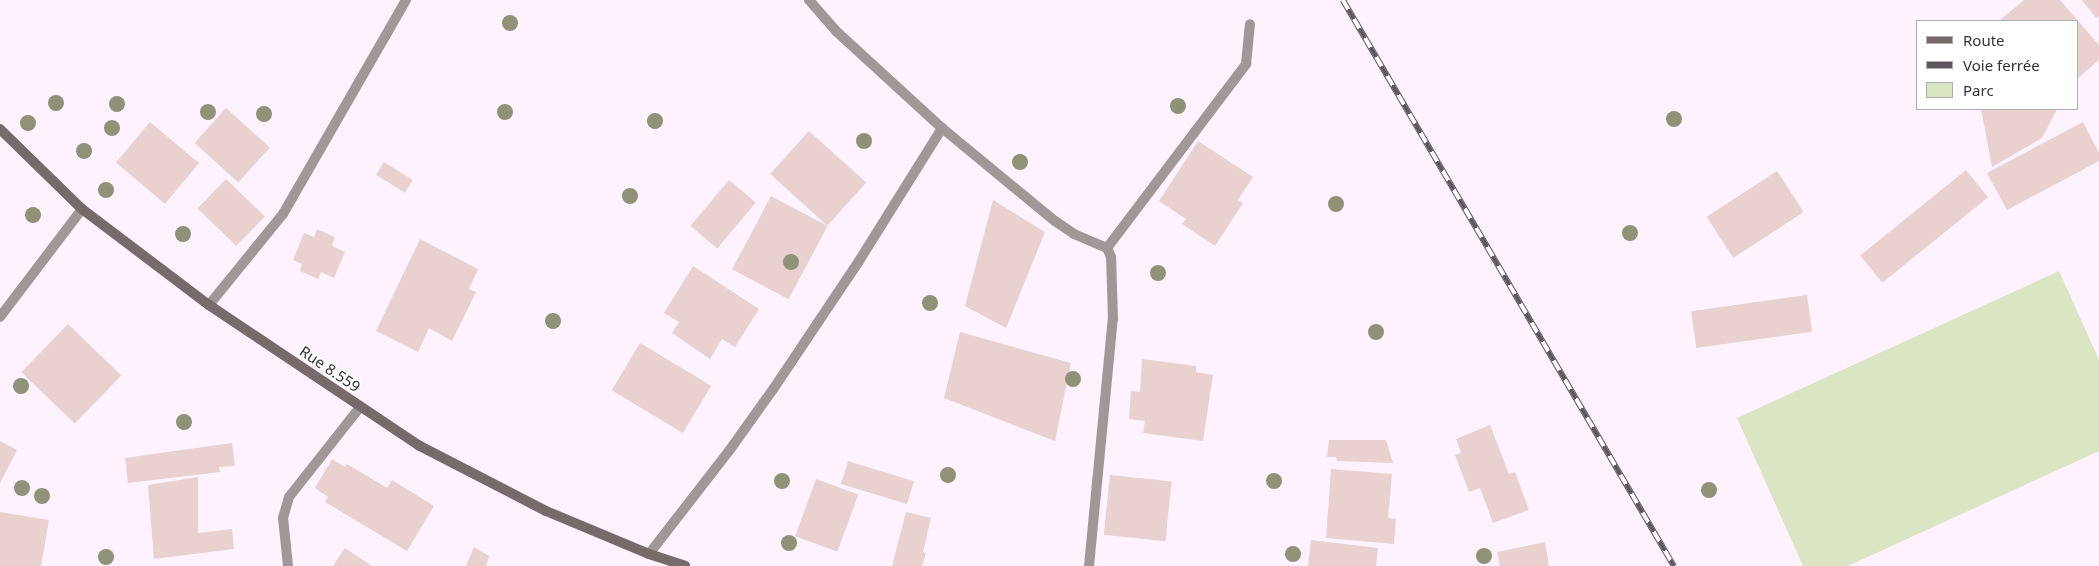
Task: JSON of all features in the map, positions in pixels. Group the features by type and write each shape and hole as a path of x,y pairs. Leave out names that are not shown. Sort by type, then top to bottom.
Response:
{"main road":[{"name":"Rue 8.559","path":"0,129 82,209 209,305 418,445 546,511 649,554 684,566"}],"street":[{"path":"209,305 282,214 406,0"},
{"path":"809,0 836,31 942,128 1055,221 1074,234 1107,248 1111,257 1113,319 1089,566"},
{"path":"1107,248 1246,64 1250,24"},
{"path":"649,554 729,451 774,388 859,262 942,128"},
{"path":"0,317 82,209"},
{"path":"288,566 283,518 289,497 360,407"}],"green space":[{"path":"2059,271 2099,360 2099,451 1848,566 1803,566 1737,418"}],"building":[{"path":"2024,0 2060,0 2077,20 2000,20"},
{"path":"2082,0 2099,0 2099,16 2096,18"},
{"path":"2079,22 2099,45 2099,60 2079,77"},
{"path":"226,108 270,147 238,182 195,143"},
{"path":"1981,110 2056,110 2042,138 1992,167"},
{"path":"150,122 199,163 165,204 116,163"},
{"path":"2083,122 2099,153 2099,161 2007,210 1987,173"},
{"path":"809,131 866,183 827,226 770,174"},
{"path":"1198,141 1253,177 1238,200 1243,203 1215,246 1182,224 1186,219 1159,201"},
{"path":"384,162 413,180 405,193 376,175"},
{"path":"1966,170 1988,197 1882,283 1860,256"},
{"path":"1777,171 1804,212 1733,258 1707,217"},
{"path":"226,179 265,217 236,246 198,208"},
{"path":"729,180 756,202 717,248 690,226"},
{"path":"771,196 828,226 789,299 732,269"},
{"path":"993,200 1045,232 1006,328 965,306"},
{"path":"317,229 335,237 332,246 345,252 334,278 321,272 318,279 300,271 302,264 293,260 304,233 314,237"},
{"path":"420,239 478,269 469,289 476,292 452,341 429,328 418,352 376,331"},
{"path":"693,266 759,309 735,347 722,339 710,359 672,333 679,322 664,313"},
{"path":"1807,295 1812,332 1696,348 1691,311"},
{"path":"68,324 121,375 75,424 21,372"},
{"path":"960,332 1071,363 1055,441 944,398"},
{"path":"640,343 711,386 683,433 612,390"},
{"path":"1142,359 1196,366 1196,372 1213,375 1203,441 1143,433 1145,421 1129,419 1131,391 1140,392"},
{"path":"1490,425 1509,474 1515,472 1529,510 1493,523 1480,488 1469,492 1455,455 1461,453 1456,439"},
{"path":"1329,440 1386,440 1393,463 1337,461 1336,457 1327,457"},
{"path":"0,441 17,450 0,483"},
{"path":"232,443 235,466 219,467 220,472 128,483 125,458"},
{"path":"332,459 345,467 347,464 387,488 392,480 434,506 407,551 325,502 328,497 315,488"},
{"path":"848,461 914,481 907,504 841,484"},
{"path":"1331,469 1392,474 1388,518 1396,519 1394,544 1326,538"},
{"path":"1110,475 1172,481 1165,541 1104,535"},
{"path":"198,477 198,533 232,529 234,549 154,559 148,485"},
{"path":"816,479 858,494 837,552 795,536"},
{"path":"0,512 49,520 41,566 0,566"},
{"path":"906,512 931,518 923,552 926,553 922,566 892,566"},
{"path":"1311,540 1378,548 1376,566 1308,566"},
{"path":"1545,542 1549,566 1500,566 1497,552"},
{"path":"474,547 489,556 486,566 466,566"},
{"path":"345,548 372,566 333,566"}],"railway":[{"path":"1343,0 1674,566"}]}
